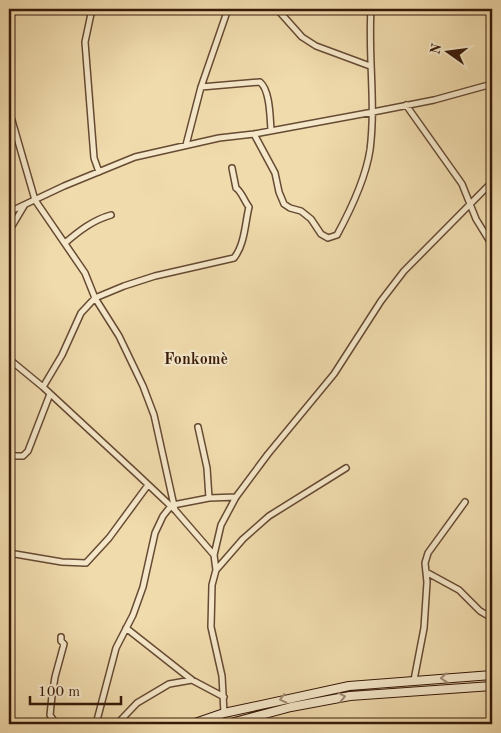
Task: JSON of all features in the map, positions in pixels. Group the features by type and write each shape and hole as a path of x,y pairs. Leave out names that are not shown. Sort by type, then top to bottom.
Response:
{"street":[{"path":"92,9 85,42 94,158 99,172"},
{"path":"186,145 201,86 228,9"},
{"path":"276,9 302,37 316,46 370,66"},
{"path":"254,134 275,173 284,204 301,211 312,220 321,234 328,238 337,235 362,179 370,151 373,112 370,66 371,9"},
{"path":"201,86 260,82 264,85 266,91 271,130"},
{"path":"9,212 135,157 219,138 254,134 434,100 492,84"},
{"path":"406,105 456,173 476,219 492,245"},
{"path":"9,110 35,200 85,273 96,298 119,336 143,386 154,415 173,507"},
{"path":"43,387 62,354 81,314 96,298 155,276 234,258 242,242 249,207 240,190 236,188 232,168"},
{"path":"224,713 222,676 211,627 212,585 216,570 214,555 221,525 236,498 268,454 334,374 381,301 404,270 492,182"},
{"path":"9,230 24,206"},
{"path":"65,243 80,230 98,219 112,215"},
{"path":"9,359 43,387 173,507 214,555"},
{"path":"9,454 23,456 28,451 50,394"},
{"path":"198,427 207,468 209,498"},
{"path":"216,570 242,539 269,516 346,468"},
{"path":"9,553 62,562 86,563 109,538 148,485"},
{"path":"96,724 116,648 143,586 158,524 173,507 209,498 236,498"},
{"path":"414,680 424,628 425,563 428,553 465,502"},
{"path":"426,572 459,590 480,611 492,618"},
{"path":"126,628 192,680 224,697"},
{"path":"56,724 50,715 54,678 64,644 61,641 61,637"},
{"path":"192,724 224,713 349,686 492,675"},
{"path":"117,724 137,703 169,684 192,680"},
{"path":"227,724 291,707 350,696 492,686"}],"district":[{"name":"Fonkomè","path":"196,360"}]}
